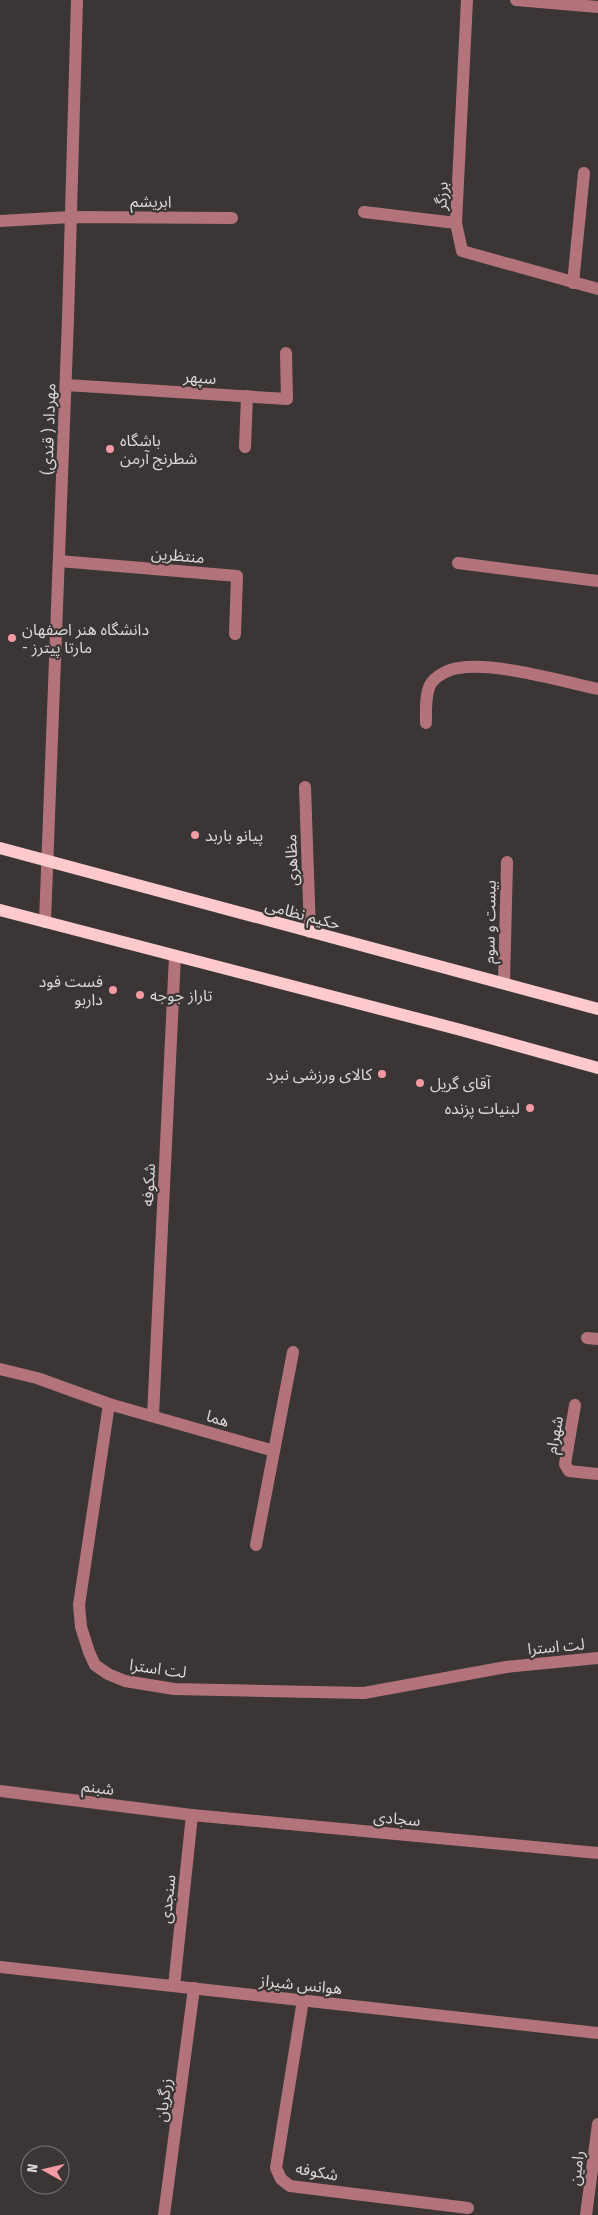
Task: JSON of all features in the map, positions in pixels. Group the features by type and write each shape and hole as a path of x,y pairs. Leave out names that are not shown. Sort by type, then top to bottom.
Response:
{"main road":[{"name":"حکیم نظامی","path":"0,848 598,1010"},
{"path":"0,910 451,1027 598,1068"}],"street":[{"name":"مهرداد ( قندی)","path":"45,922 66,384 77,0"},
{"name":"برزگر","path":"467,0 456,223 462,252 598,289"},
{"path":"516,0 598,7"},
{"path":"573,283 584,172"},
{"path":"364,212 456,223"},
{"name":"ابریشم","path":"0,221 71,217 232,218"},
{"name":"سپهر","path":"66,384 287,398 286,353"},
{"path":"245,447 247,396"},
{"name":"منتظرین","path":"59,561 237,576 235,634"},
{"path":"458,563 598,581"},
{"path":"426,723 426,700 430,684 438,675 458,668 484,668 598,689"},
{"name":"مظاهری","path":"305,787 310,932"},
{"name":"بیست و سوم","path":"504,983 507,862"},
{"name":"شکوفه","path":"153,1416 175,956"},
{"path":"256,1545 293,1352"},
{"path":"0,1369 37,1378 109,1404"},
{"name":"هما","path":"109,1404 274,1451"},
{"name":"لت استرا","path":"109,1404 79,1604 81,1628 89,1652 95,1665 108,1674 125,1681 174,1689 364,1693 506,1667 598,1658"},
{"name":"شهرام","path":"575,1405 565,1464 569,1471 598,1474"},
{"name":"شبنم","path":"0,1791 192,1815"},
{"name":"سجادی","path":"192,1815 598,1853"},
{"name":"سنجدی","path":"174,1986 192,1815"},
{"name":"هوانس شیراز","path":"0,1967 598,2034"},
{"name":"زرگریان","path":"164,2215 194,1988"},
{"name":"شکوفه","path":"303,2000 276,2168 282,2179 290,2186 468,2208"},
{"name":"رامین","path":"586,2215 598,2124"}],"place":[{"name":"باشگاه شطرنج آرمن","path":"110,449"},
{"name":"دانشگاه هنر اصفهان - مارتا پیترز","path":"12,638"},
{"name":"پیانو باربد","path":"195,835"},
{"name":"فست فود داربو","path":"113,990"},
{"name":"تاراز جوجه","path":"140,995"},
{"name":"کالای ورزشی نبرد","path":"382,1074"},
{"name":"آقای گریل","path":"420,1083"},
{"name":"لبنیات پزنده","path":"530,1108"}]}
